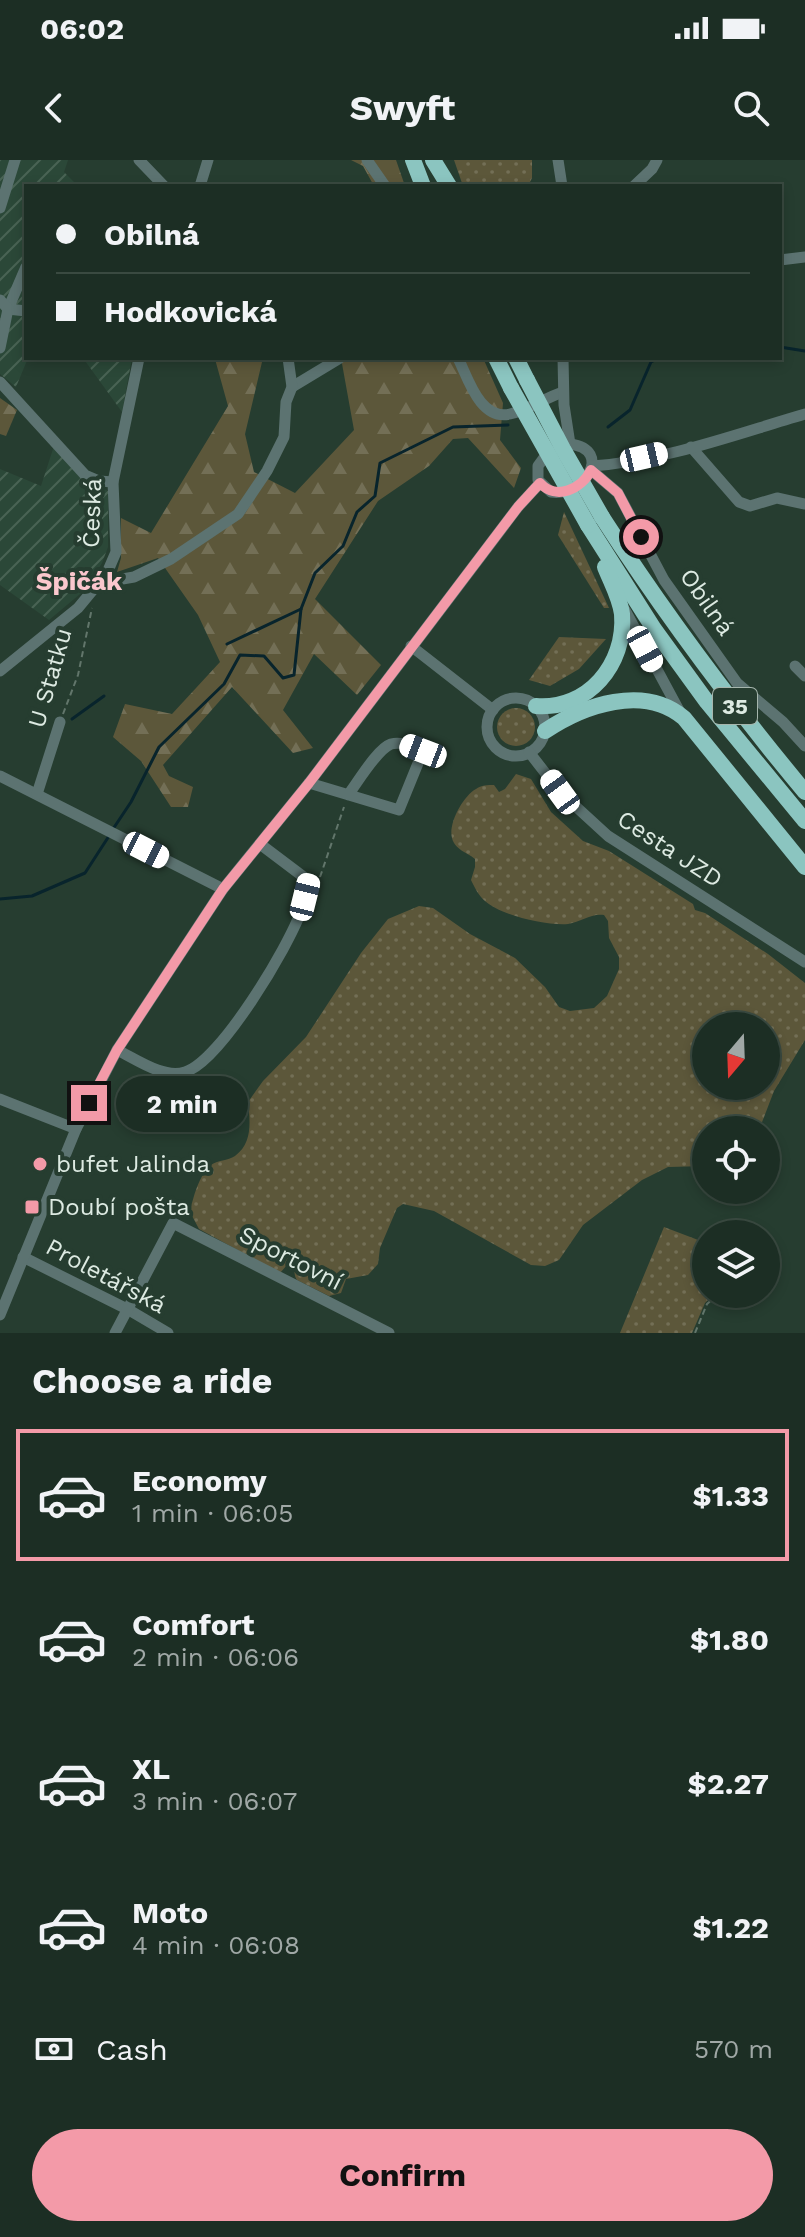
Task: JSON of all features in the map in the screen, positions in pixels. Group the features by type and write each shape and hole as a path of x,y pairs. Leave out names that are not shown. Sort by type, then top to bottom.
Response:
{"highway":[{"path":"413,160 422,184"},
{"path":"432,160 440,184"},
{"path":"432,160 448,184"},
{"name":"35","path":"497,360 511,388 595,521 654,629 707,702 805,821"},
{"name":"35","path":"517,360 563,449 595,521 723,691 805,792"},
{"path":"536,706 558,706 581,696 605,676 616,654 622,611 595,521"},
{"path":"545,731 570,716 606,704 632,700 659,703 673,709 684,718 805,867"}],"street":[{"path":"0,208 15,160"},
{"path":"139,160 162,184"},
{"path":"201,184 208,160"},
{"path":"367,160 384,184"},
{"path":"558,160 562,184"},
{"path":"636,184 657,160"},
{"path":"782,260 805,257"},
{"path":"0,348 4,304 24,270"},
{"path":"4,304 24,310"},
{"name":"Česká","path":"0,671 78,608 107,573 116,552 113,482 139,360"},
{"path":"98,583 134,577 206,537 238,514 267,471 284,437 286,402 292,387 288,360"},
{"path":"292,387 337,360"},
{"path":"459,360 481,403 499,414 514,413 563,392"},
{"path":"563,360 563,392 570,444"},
{"path":"0,382 85,475 99,481 113,482"},
{"path":"592,468 586,450 570,444 541,460 537,473 540,483 551,492 561,493 583,481 592,468 691,447 805,414"},
{"path":"691,447 739,502 750,506 777,498 805,504"},
{"name":"Obilná","path":"592,468 618,493 664,580 737,683 783,722 805,746"},
{"path":"0,1315 76,1129 117,1050 223,889 309,783 518,507 540,483"},
{"path":"615,591 684,718"},
{"path":"411,646 493,710"},
{"path":"795,666 805,676"},
{"path":"510,699 524,699 536,706 544,718 545,731 539,743 529,752 516,755 497,748 488,730 493,710 510,699"},
{"name":"U Statku","path":"37,794 60,722"},
{"path":"309,783 348,795 399,810 423,751 404,743 391,744 381,751 348,795"},
{"name":"Cesta JZD","path":"529,752 560,792 608,836 805,962"},
{"path":"0,776 223,889"},
{"path":"117,1050 167,1073 186,1072 215,1049 255,999 301,913 309,881 260,844"},
{"path":"0,1099 76,1129"},
{"name":"Sportovní","path":"129,1310 173,1223 389,1333"},
{"name":"Proletářská","path":"23,1257 168,1333"},
{"path":"115,1333 129,1310"}],"path":[{"name":"U Statku","path":"60,722 78,675 98,583"},
{"path":"309,881 320,879 348,795"},
{"path":"695,1333 705,1308"}],"shaded area":[{"path":"0,160 68,160 64,172 76,184 24,184 24,360 27,360 16,387 0,374"},
{"path":"84,360 132,360 122,412"},
{"path":"54,446 81,478 108,491 108,547 86,589 49,620 0,585 0,469 41,486"}],"green space":[{"path":"351,160 396,160 404,184 373,184 363,166"},
{"path":"454,160 532,160 529,184 462,184"},
{"path":"215,360 260,360 245,434 254,472 295,493 354,430 341,360 484,360 503,403 500,440 521,468 514,488 468,438 453,439 429,466 378,501 315,599 381,665 357,695 314,654 283,710 313,748 293,753 232,687 163,765 169,776 193,787 188,807 171,807 141,761 113,737 125,704 172,714 220,662 198,615 158,558 117,572 121,558 121,518 151,533 228,406"},
{"path":"0,398 17,410 6,436 0,434"},
{"path":"564,512 609,608 604,608 558,535"},
{"path":"559,637 606,639 579,669 550,686 529,680"},
{"path":"516,708 529,714 535,727 529,740 516,746 503,740 497,727 503,714"},
{"path":"516,774 531,779 551,812 583,841 609,851 693,904 695,910 705,913 768,954 805,983 805,1040 780,1081 780,1012 692,1012 692,1100 771,1100 764,1116 692,1116 692,1166 668,1167 642,1180 583,1225 559,1260 545,1266 531,1265 434,1211 403,1204 397,1208 380,1248 378,1264 368,1275 346,1279 341,1293 329,1296 297,1280 290,1266 287,1265 280,1273 199,1229 190,1212 197,1187 207,1169 213,1163 235,1156 245,1145 249,1131 248,1102 263,1081 306,1037 361,953 388,919 419,906 433,908 470,934 515,958 545,987 559,1007 570,1011 594,1008 607,996 619,969 619,957 609,938 608,921 604,915 568,924 536,921 492,906 477,891 471,880 475,859 456,845 452,838 452,825 462,804 476,789 494,785 499,792"},
{"path":"664,1227 692,1238 692,1308 703,1308 692,1333 620,1333"}],"waterway":[{"path":"782,347 805,351"},
{"path":"608,427 630,410 651,362 655,360"},
{"path":"113,829 131,802 159,747 224,684 240,655 264,656 283,678 294,675 301,609 315,573 343,546 357,512 375,496 380,463 453,427 508,425"},
{"path":"227,644 301,609"},
{"path":"72,719 104,696"},
{"path":"0,899 32,896 85,873 109,836"}],"place":[{"name":"bufet Jalinda","path":"40,1164"},
{"name":"Doubí pošta","path":"32,1207"}],"district":[{"name":"Špičák","path":"79,581"}],"route":[{"path":"89,1103 117,1050 223,889 309,783 518,507 540,483 551,492 565,492 583,481 591,470 618,493 641,537"}]}
